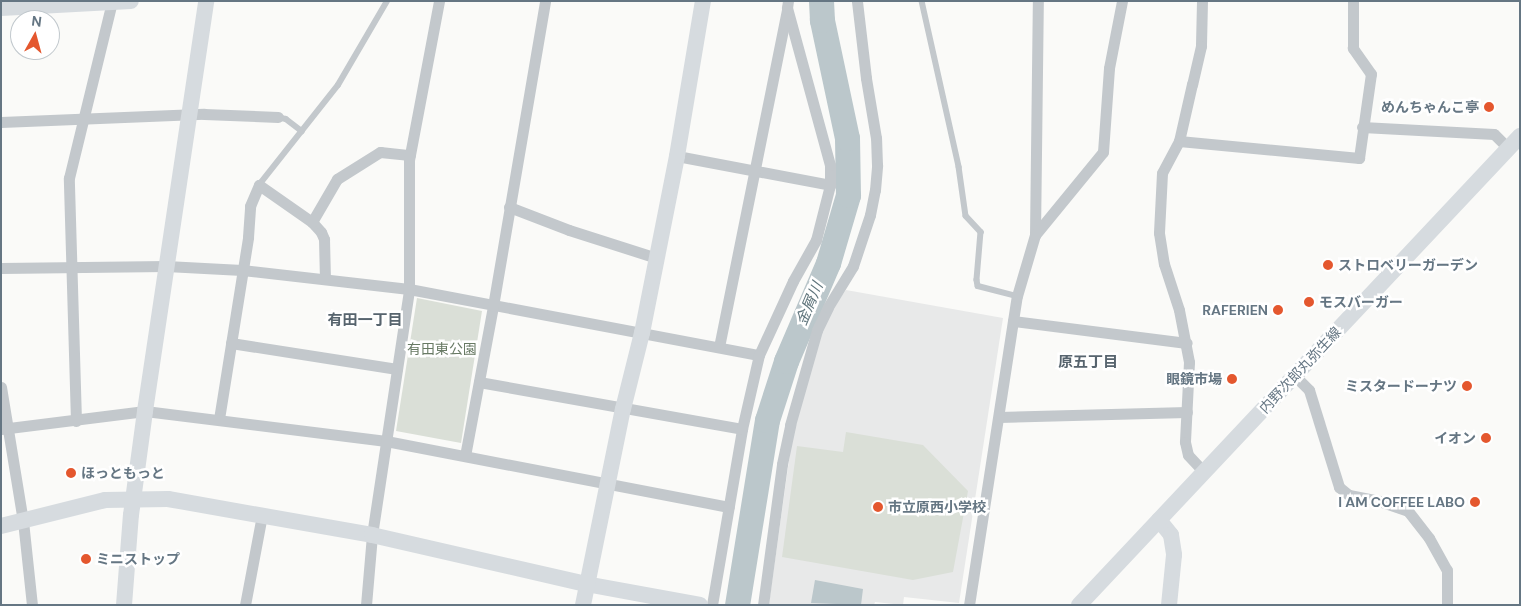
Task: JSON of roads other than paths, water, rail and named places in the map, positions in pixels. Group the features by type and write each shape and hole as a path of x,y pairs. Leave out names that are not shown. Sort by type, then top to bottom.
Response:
{"street":[{"path":"1,8 131,1"},
{"path":"124,605 144,411 206,1"},
{"path":"366,605 372,535 409,289 410,155 439,1"},
{"path":"465,456 493,306 545,1"},
{"path":"583,605 623,409 642,333 657,258 677,156 703,1"},
{"path":"763,605 782,464 790,425 817,330 828,307 853,266 870,215 875,190 877,165 876,138 866,78 857,1"},
{"path":"968,605 1017,296 1034,235 1038,1"},
{"path":"1034,235 1103,152 1109,68 1122,1"},
{"path":"1202,1 1201,46 1179,141 1162,173 1159,233 1164,264 1187,343 1189,362 1185,442 1188,455 1204,472"},
{"path":"1179,141 1359,158 1371,74 1353,48 1353,1"},
{"path":"76,421 70,268 69,178 112,2"},
{"path":"719,347 788,4"},
{"path":"712,605 742,429 759,355 793,281 816,240 830,185 830,165 788,4"},
{"path":"1,122 189,115 278,117"},
{"path":"1362,127 1494,134 1508,148"},
{"name":"内野次郎丸弥生線","path":"1080,605 1520,136"},
{"path":"312,222 337,179 380,152 410,155"},
{"path":"677,156 830,185"},
{"path":"219,419 250,206 259,185 312,222 321,232 324,239 325,280"},
{"path":"509,207 569,230 657,258"},
{"path":"1,268 166,266 242,270 409,289 759,355"},
{"path":"1014,321 1187,343"},
{"path":"230,343 397,368"},
{"path":"1295,376 1309,390 1339,487 1349,495 1379,501 1408,511 1429,538 1447,570 1447,605"},
{"path":"479,382 742,429"},
{"path":"1,387 5,428 23,521 32,605"},
{"path":"5,428 76,421 144,411 219,419 386,441 729,507"},
{"path":"998,418 1187,412"},
{"path":"1,526 105,500 134,498 168,499 372,535 586,584 700,605"},
{"path":"245,605 262,516"},
{"path":"1159,520 1171,535 1174,555 1169,605"}],"lane":[{"path":"259,185 338,85 387,1"},
{"path":"922,1 959,167 966,216 981,232 978,286 1017,296"},
{"path":"278,117 286,119 302,131"}],"waterway":[{"name":"金屑川","path":"737,605 767,420 786,361 828,263 848,195 847,138 822,20 821,1"}],"place":[{"name":"めんちゃんこ亭","path":"1489,107"},
{"name":"ストロベリーガーデン","path":"1328,265"},
{"name":"モスバーガー","path":"1309,302"},
{"name":"RAFERIEN","path":"1278,310"},
{"name":"眼鏡市場","path":"1232,379"},
{"name":"ミスタードーナツ","path":"1467,386"},
{"name":"イオン","path":"1486,438"},
{"name":"ほっともっと","path":"71,473"},
{"name":"I AM COFFEE LABO","path":"1475,502"},
{"name":"市立原西小学校","path":"878,507"},
{"name":"ミニストップ","path":"86,559"}],"district":[{"name":"有田一丁目","path":"365,321"},
{"name":"原五丁目","path":"1088,363"}],"park label":[{"name":"有田東公園","path":"442,349"}]}
